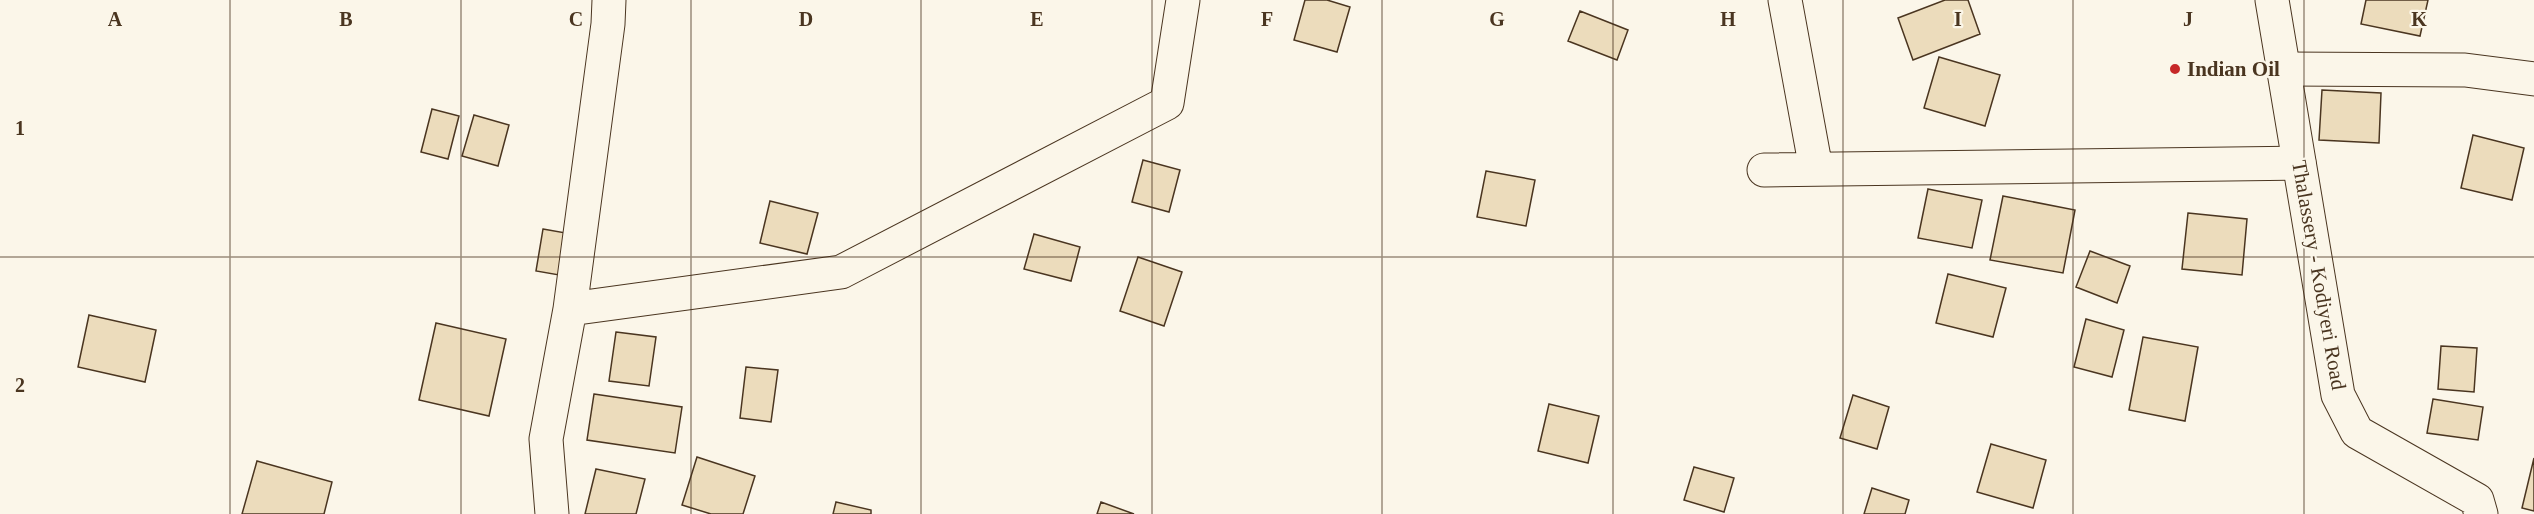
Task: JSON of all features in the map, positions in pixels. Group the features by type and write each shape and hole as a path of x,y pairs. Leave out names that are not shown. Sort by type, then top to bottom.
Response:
{"street":[{"path":"552,514 546,439 570,309 608,24 609,0"},
{"path":"570,309 841,272 1167,103 1183,0"},
{"path":"1785,0 1816,169"},
{"name":"Thalassery - Kodiyeri Road","path":"2272,0 2338,395 2356,432 2477,500 2481,514"},
{"path":"2283,69 2465,70 2534,79"},
{"path":"1764,170 2299,163"}],"building":[{"path":"1305,0 1327,0 1350,7 1337,52 1294,40"},
{"path":"1945,0 1968,0 1980,34 1913,60 1898,18"},
{"path":"2366,0 2428,0 2420,36 2361,24"},
{"path":"1580,11 1628,30 1617,60 1568,41"},
{"path":"1939,57 2000,75 1985,126 1924,108"},
{"path":"2322,90 2381,93 2379,143 2319,140"},
{"path":"432,109 459,116 448,159 421,152"},
{"path":"474,115 509,125 498,166 462,156"},
{"path":"2473,135 2524,148 2512,200 2461,188"},
{"path":"1143,160 1180,170 1169,212 1132,202"},
{"path":"1486,171 1535,180 1526,226 1477,217"},
{"path":"1928,189 1982,200 1972,248 1918,238"},
{"path":"2003,196 2075,210 2063,273 1990,260"},
{"path":"770,201 818,213 807,254 760,243"},
{"path":"2188,213 2247,219 2242,275 2182,269"},
{"path":"543,229 566,233 559,275 536,271"},
{"path":"1034,234 1080,247 1071,281 1024,269"},
{"path":"2090,251 2130,266 2117,303 2076,287"},
{"path":"1138,257 1182,272 1164,326 1120,311"},
{"path":"1948,274 2006,288 1993,337 1936,323"},
{"path":"89,315 156,330 145,382 78,367"},
{"path":"2086,319 2124,330 2112,377 2074,367"},
{"path":"436,323 506,339 489,416 419,400"},
{"path":"616,332 656,337 649,386 609,381"},
{"path":"2143,337 2198,347 2185,421 2129,410"},
{"path":"2441,346 2477,348 2474,392 2438,389"},
{"path":"746,367 778,370 771,422 740,418"},
{"path":"594,394 682,407 675,453 587,440"},
{"path":"1853,395 1889,407 1877,449 1840,438"},
{"path":"2433,399 2483,407 2478,440 2427,433"},
{"path":"1549,404 1599,416 1588,463 1538,451"},
{"path":"1991,444 2046,460 2033,508 1977,492"},
{"path":"697,457 755,476 743,514 711,514 682,505"},
{"path":"2534,458 2534,511 2522,508"},
{"path":"257,461 332,482 324,514 242,514"},
{"path":"1694,467 1734,478 1724,512 1684,500"},
{"path":"596,469 645,479 636,514 585,514"},
{"path":"1872,488 1909,500 1905,514 1864,514"},
{"path":"836,502 871,510 871,514 833,514"},
{"path":"1101,502 1134,514 1097,514"}],"place":[{"name":"Indian Oil","path":"2175,69"}]}
